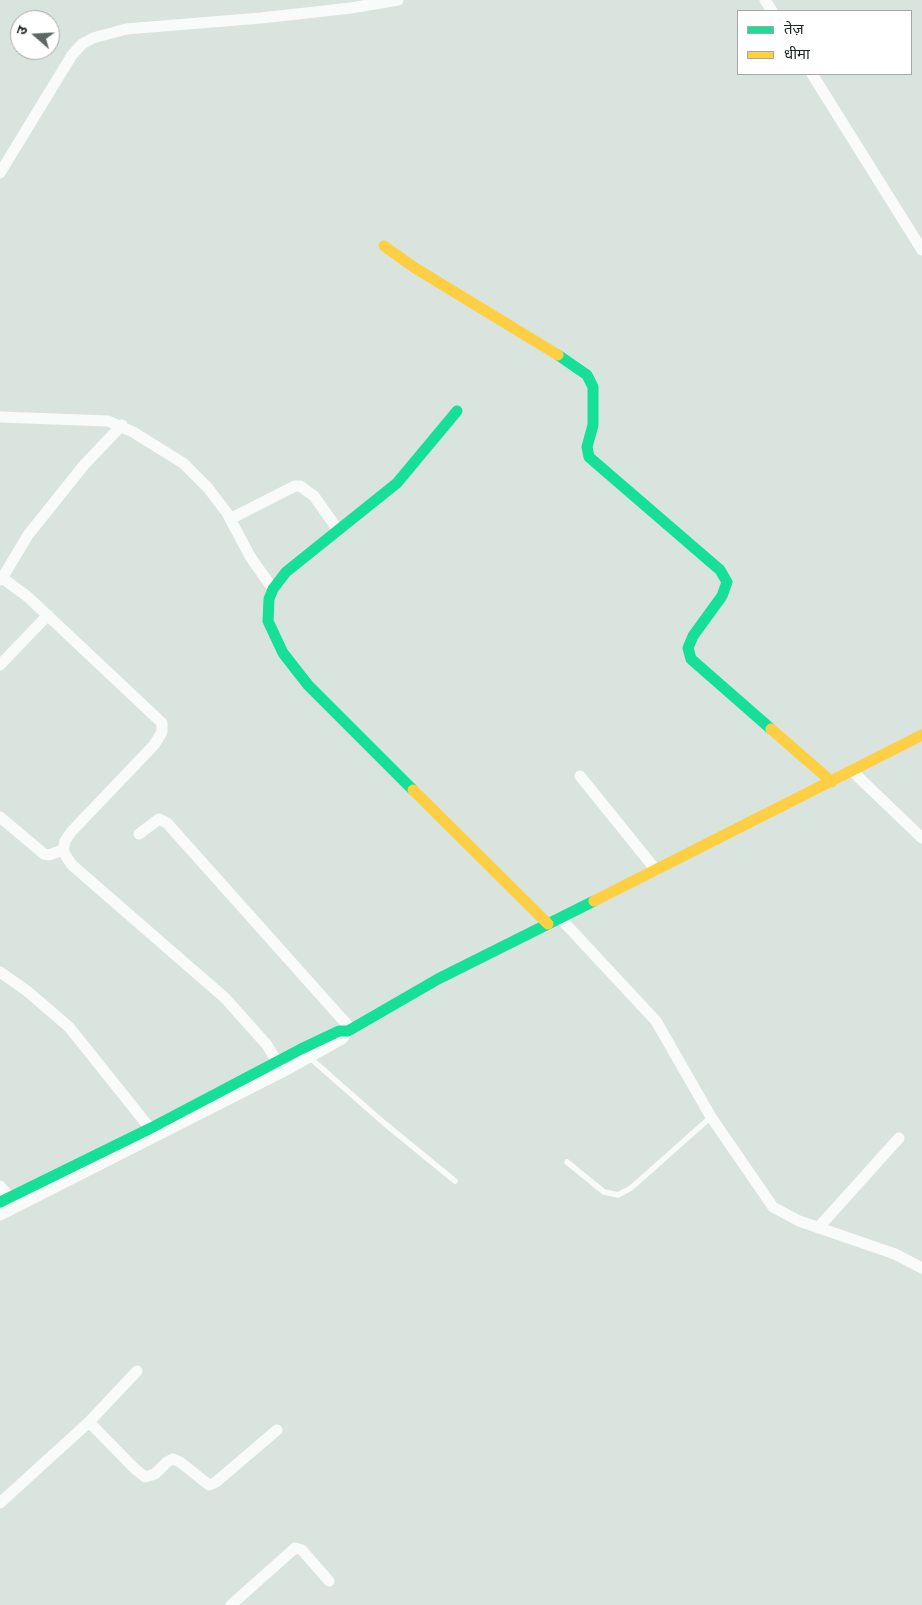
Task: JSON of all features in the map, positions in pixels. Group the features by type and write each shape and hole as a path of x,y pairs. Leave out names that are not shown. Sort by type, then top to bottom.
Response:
{"street":[{"path":"0,173 72,55 82,44 93,38 126,28 262,18 398,0"},
{"path":"813,75 922,250"},
{"path":"384,246 415,268 578,367 587,375 592,387 593,425 587,447 589,457 720,570 727,582 722,596 693,636 688,648 691,659 832,782"},
{"path":"457,410 397,483 298,561 273,589 268,608 268,621 275,640 293,667 548,924"},
{"path":"0,417 108,421 122,425 183,463 208,488 230,519 251,558 273,589"},
{"path":"122,425 84,465 28,535 1,580 11,584 48,615 157,717 162,728 160,738 154,745 71,832 65,841 63,850 72,865 225,998 252,1027 281,1067"},
{"path":"230,519 295,486 300,486 314,496 338,530"},
{"path":"0,665 48,615"},
{"path":"281,1067 310,1057 342,1039 349,1030 438,979 922,735"},
{"path":"852,771 922,838"},
{"path":"580,776 656,870"},
{"path":"0,817 44,854 49,855 63,850"},
{"path":"139,834 159,819 167,823 349,1030"},
{"path":"561,918 656,1021 711,1117 773,1207 784,1215 896,1254 922,1268"},
{"path":"0,972 27,991 69,1027 153,1132"},
{"path":"0,1215 9,1202 281,1067 339,1031 349,1030"},
{"path":"818,1228 899,1138"},
{"path":"0,1186 9,1202"},
{"path":"0,1504 89,1422 137,1371"},
{"path":"89,1422 145,1477 155,1474 167,1462 173,1459 180,1462 209,1485 216,1482 277,1430"},
{"path":"231,1605 295,1548 302,1550 330,1581"}],"lane":[{"path":"310,1057 384,1124 455,1181"},
{"path":"567,1162 604,1192 618,1195 631,1188 711,1117"}],"traffic: fast":[{"path":"558,355 587,375 593,387 593,425 587,447 589,457 720,570 727,582 722,596 693,636 688,648 691,659 771,729"},
{"path":"413,790 308,685 283,653 268,621 269,599 273,589 286,572 397,483 457,411"},
{"path":"0,1202 151,1128 301,1049 339,1031 348,1031 438,979 594,901"}],"traffic: slow":[{"path":"384,246 415,268 558,355"},
{"path":"771,729 832,782"},
{"path":"594,901 922,735"},
{"path":"413,790 548,924"}]}
